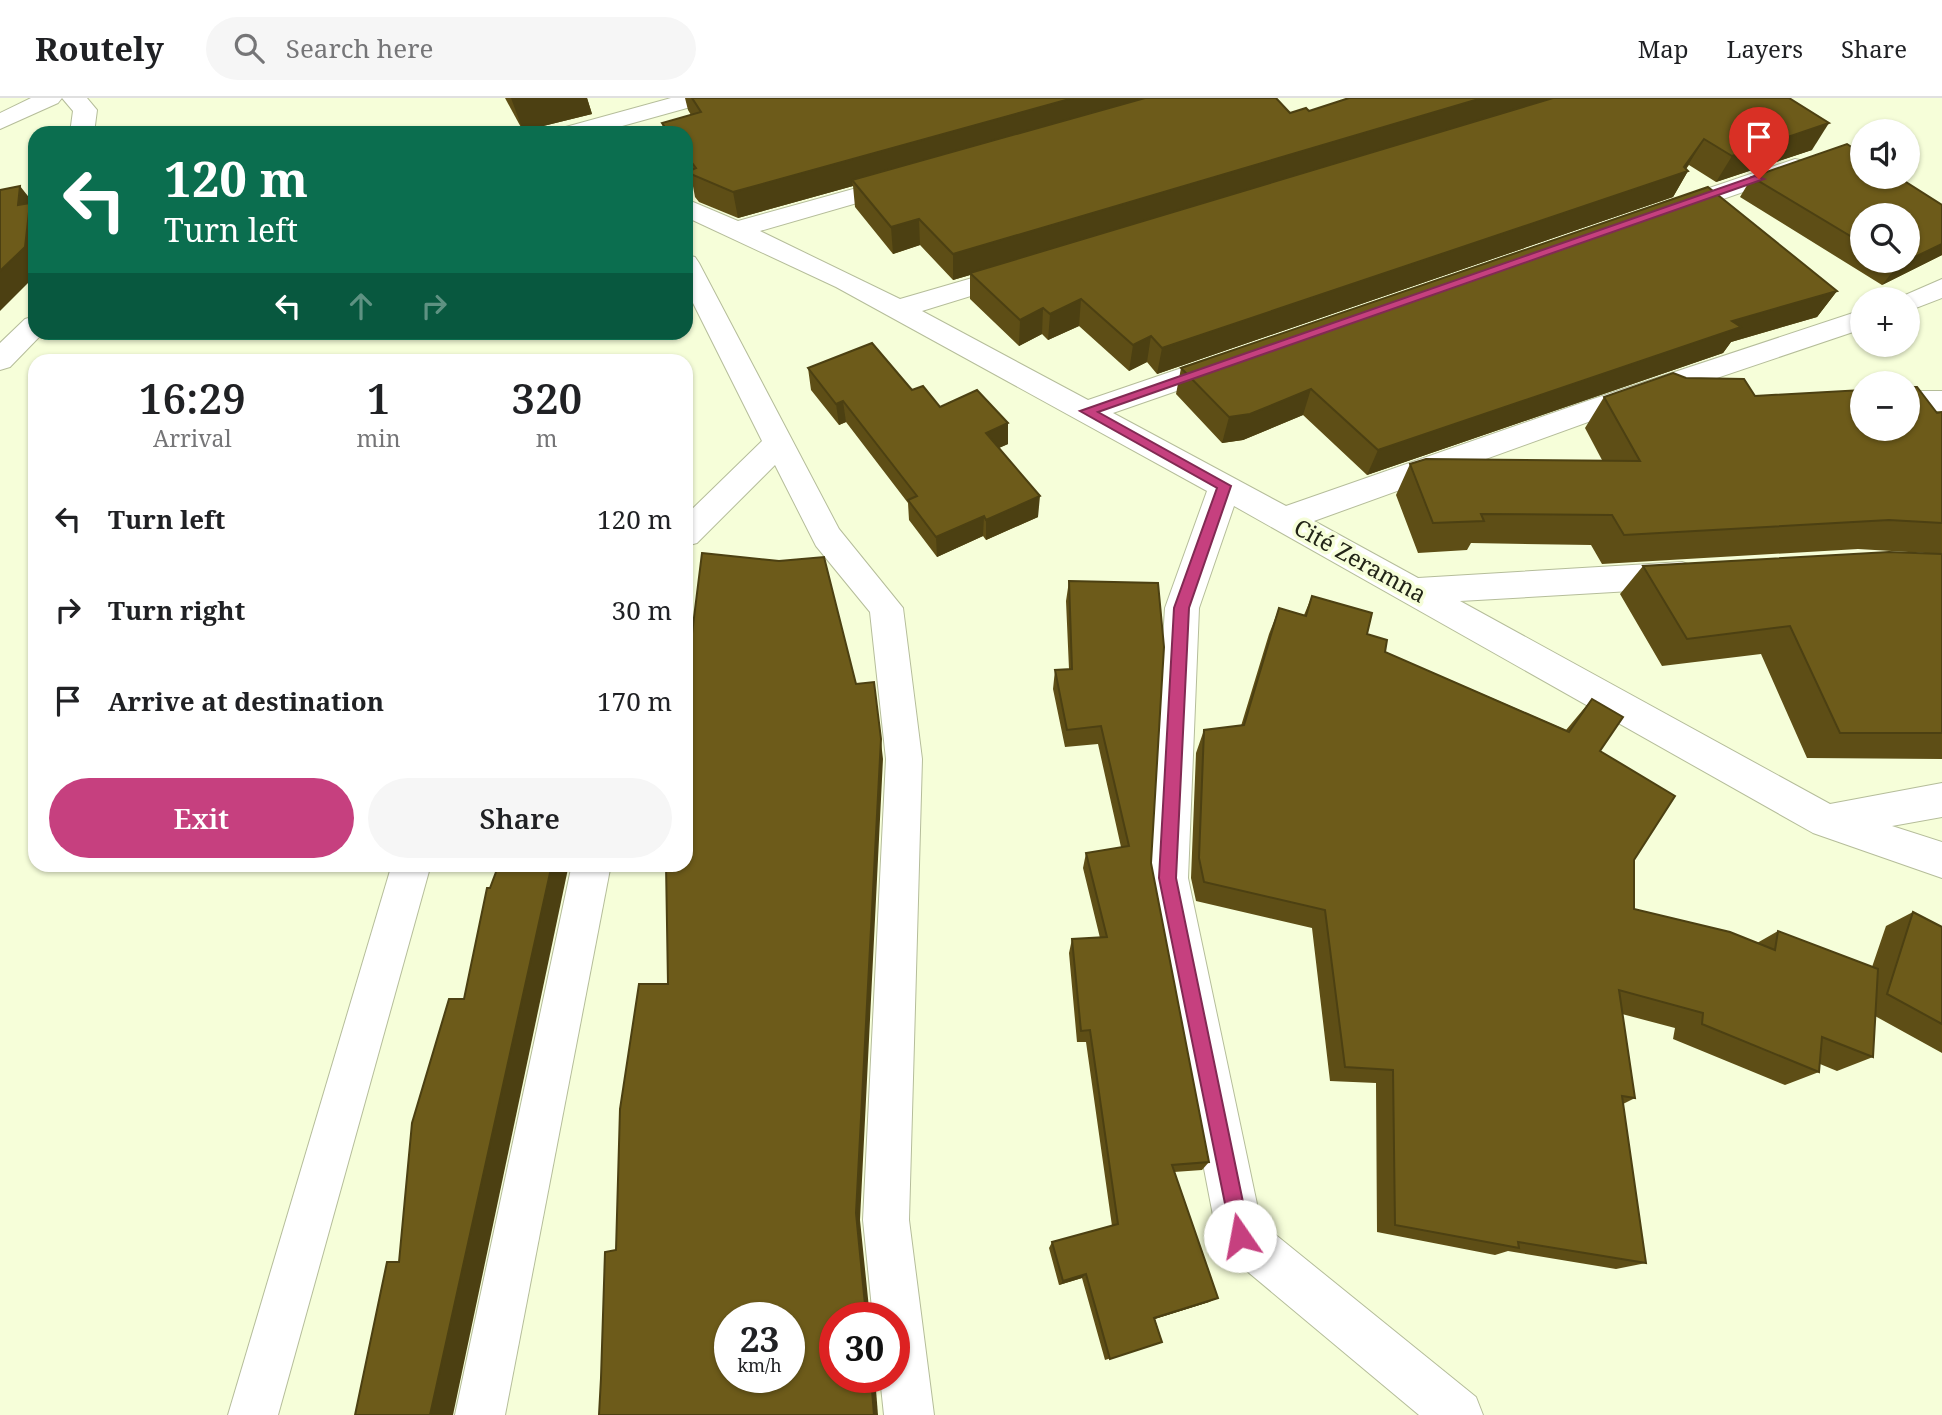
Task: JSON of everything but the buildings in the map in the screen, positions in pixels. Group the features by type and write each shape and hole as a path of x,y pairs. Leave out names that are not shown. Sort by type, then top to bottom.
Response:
{"street":[{"path":"0,122 50,98"},
{"path":"74,98 85,110 83,126"},
{"path":"595,126 697,98"},
{"path":"1639,220 1823,156"},
{"path":"736,230 923,177"},
{"path":"693,210 846,281 1284,519"},
{"path":"898,309 1045,264"},
{"path":"693,277 827,537 886,608 904,759 886,1220 909,1415"},
{"path":"1920,297 1942,288"},
{"name":"Cité Zeramna","path":"1284,519 1850,323"},
{"path":"0,360 28,332"},
{"path":"1087,411 1258,352"},
{"path":"1634,396 1714,397"},
{"path":"1920,401 1942,401"},
{"path":"693,527 779,443"},
{"path":"1225,486 1182,608 1168,878 1240,1236 1458,1415"},
{"name":"Cité Zeramna","path":"1284,519 1826,821 1942,860"},
{"path":"1413,591 1719,573"},
{"path":"1826,821 1942,800"},
{"path":"253,1415 410,872"},
{"path":"480,1415 590,872"}],"route":[{"path":"1240,1236 1168,878 1182,608 1225,486 1087,411 1759,179"}]}
